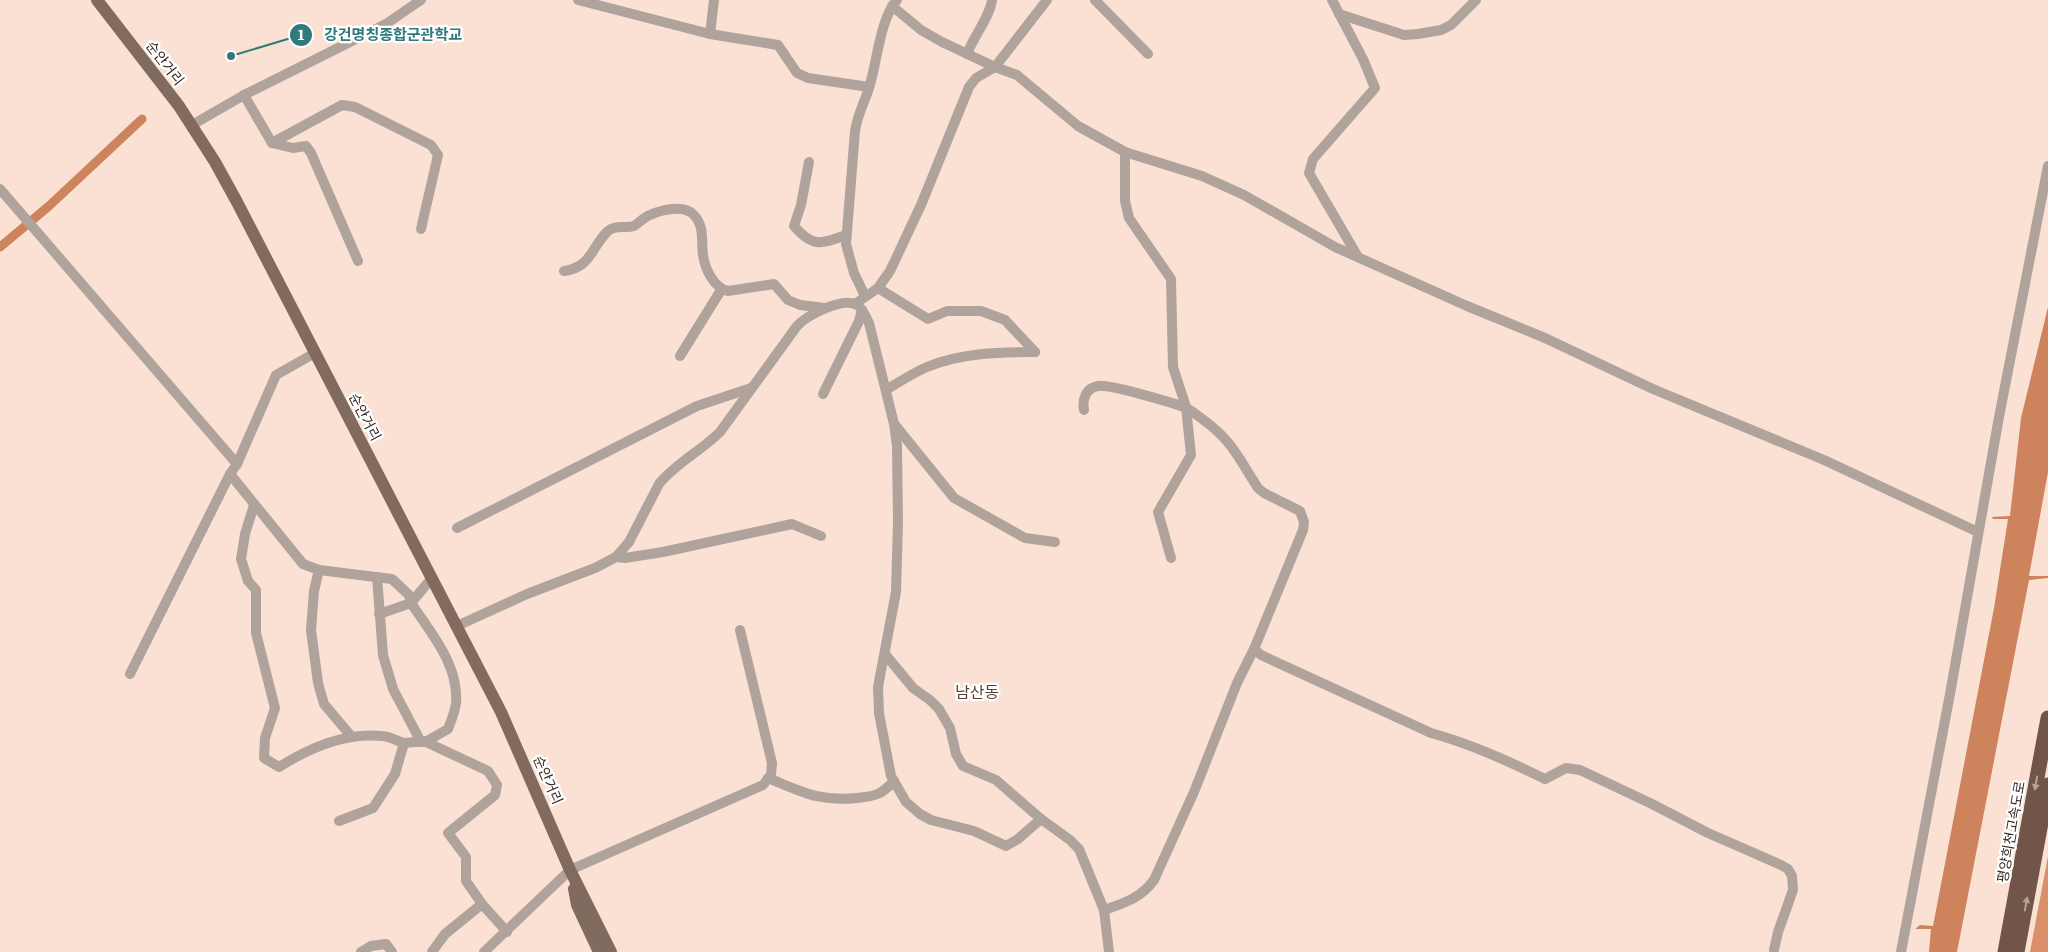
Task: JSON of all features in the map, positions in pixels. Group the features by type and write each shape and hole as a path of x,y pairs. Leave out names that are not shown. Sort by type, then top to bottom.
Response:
{"highway":[{"name":"평양희천고속도로","path":"2005,952 2048,718"},
{"name":"평양희천고속도로","path":"2017,952 2048,785"}],"main road":[{"name":"순안거리","path":"97,0 161,81 192,125 232,193 501,712 570,870 611,952"},
{"name":"순안거리","path":"570,870 578,905 599,952"}],"street":[{"path":"192,125 244,95 386,24 421,0"},
{"path":"578,0 710,34 778,45 797,73 808,78 869,87"},
{"path":"710,34 714,0"},
{"path":"966,54 986,16 992,0"},
{"path":"823,394 859,321 858,307 865,296 878,288 890,271 921,205 963,97 976,78 995,67 1047,0"},
{"path":"1095,0 1148,54"},
{"path":"1332,0 1363,59 1375,88 1313,159 1310,173 1358,257"},
{"path":"1339,14 1404,35 1418,34 1440,30 1451,25 1476,0"},
{"path":"865,296 854,273 846,244 856,120 869,87 878,50 895,3 921,30 966,54 1017,75 1078,126 1125,152 1202,176 1244,195 1335,247 1466,306 1545,338 1653,389 1824,460 1978,532"},
{"path":"244,95 272,144 292,148 306,146 311,153 358,261"},
{"path":"272,144 342,105 355,107 431,145 438,155 422,229"},
{"path":"1125,152 1125,201 1129,218 1171,278 1173,367 1186,408 1191,455 1158,512 1171,558"},
{"path":"810,162 801,205 794,226 804,237 812,242 822,243 846,235"},
{"path":"1901,952 1950,694 1978,532 2048,166"},
{"path":"0,189 237,464"},
{"path":"564,271 574,270 582,266 607,232 614,227 634,226 649,215 674,209 683,210 693,213 701,227 703,255 715,283 721,290 728,292 774,284 788,300 826,308"},
{"path":"878,288 928,319 947,311 981,311 1005,320 1035,352 1008,352 954,358 927,367 886,390"},
{"path":"680,356 721,290"},
{"path":"457,626 527,594 595,568 616,557 629,542 665,476 708,444 720,432 803,319 826,308 847,304 858,307 869,323 894,424 897,475 897,582 878,687 886,752 894,782 906,802 931,820 974,831 1006,846 1018,839 1041,820"},
{"path":"130,674 230,474 237,464 276,375 315,353"},
{"path":"1084,410 1083,403 1086,394 1096,386 1124,390 1186,408 1225,439 1258,488 1264,493 1294,507 1303,516 1303,530 1254,649 1237,683 1194,792 1154,880 1146,890 1134,899 1104,910"},
{"path":"456,528 697,406 751,388"},
{"path":"894,424 954,498 1025,538 1055,542"},
{"path":"230,474 303,564 319,570 392,578 409,595 412,603 443,650 455,683 456,704 448,729 422,742 404,743 383,736 350,736 304,751 279,767 264,758 265,738 275,708 256,633 256,590 248,581 241,559 245,534 254,505"},
{"path":"616,557 625,558 662,552 792,524 821,536"},
{"path":"319,570 314,590 311,630 318,683 324,704 350,736"},
{"path":"377,577 383,655 393,689 422,742 488,771 497,785 495,795 448,833 466,857 466,881 482,904 507,932"},
{"path":"379,614 412,603 431,579"},
{"path":"484,952 570,870 763,785 771,775 772,763 740,630"},
{"path":"1254,649 1261,655 1431,733 1453,738 1546,779 1566,768 1580,770 1708,833 1782,865 1788,869 1794,883 1774,950"},
{"path":"885,654 914,688 939,709 950,728 956,754 963,766 996,780 1041,820 1079,849 1104,910 1109,952"},
{"path":"339,821 374,808 395,774 404,743"},
{"path":"768,778 820,799 837,800 878,796 894,782"},
{"path":"432,952 446,934 482,904"},
{"path":"361,952 370,946 386,944 392,952"}],"shaded area":[{"path":"2048,307 2048,472 2029,576 2048,576 2048,578 2029,580 1957,952 1929,952 1931,929 1915,929 1920,925 1933,926 1994,608 2008,519 1993,519 1992,517 2010,516 2021,418"},
{"path":"2048,856 2048,952 2030,952"}],"waterway":[{"path":"0,247 49,206 142,119"}],"place":[{"name":"강건명칭종합군관학교","path":"231,56"}],"district":[{"name":"남산동","path":"977,692"}]}
